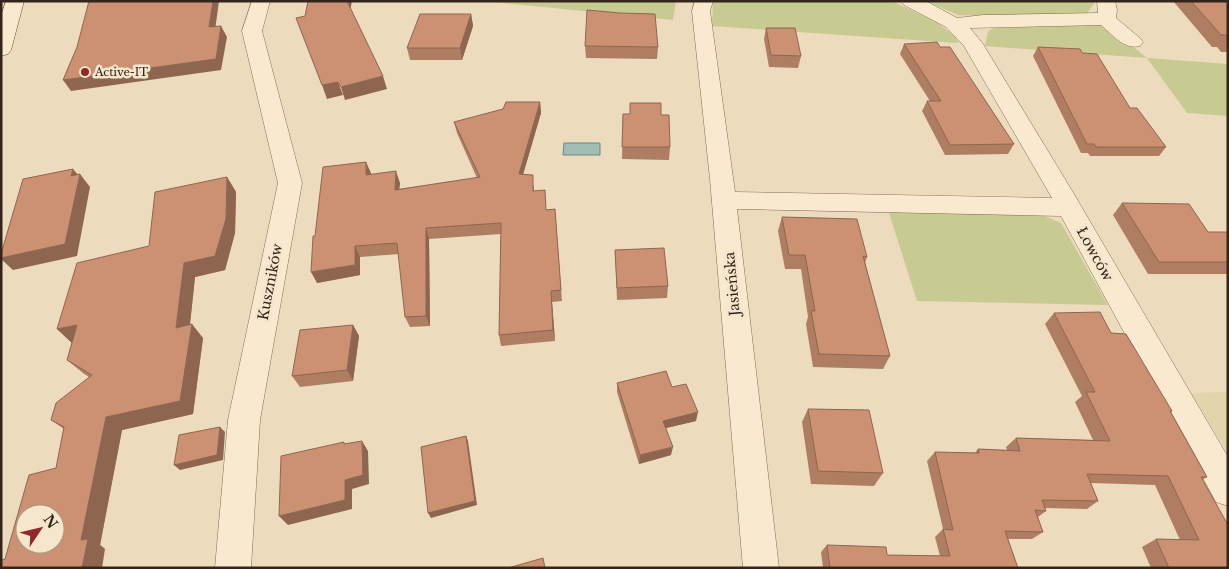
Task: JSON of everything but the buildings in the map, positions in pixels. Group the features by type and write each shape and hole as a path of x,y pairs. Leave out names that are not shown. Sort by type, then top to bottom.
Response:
{"street":[{"path":"1,50 15,1"},
{"name":"Kuszników","path":"233,568 244,420 290,183 252,31 260,1"},
{"name":"Jasieńska","path":"704,1 701,12 706,65 724,200 748,457 761,568"},
{"name":"Łowców","path":"910,1 936,13 965,33 1068,207 1228,490"},
{"path":"954,24 1106,10 1133,42"},
{"path":"724,200 1068,207"}],"shaded area":[{"path":"1228,392 1228,453 1191,393"}],"green space":[{"path":"483,1 676,1 673,20"},
{"path":"713,1 892,1 936,22 955,36 958,43 712,26"},
{"path":"926,1 1095,2 1086,15 981,16 958,15"},
{"path":"1098,24 1115,32 1147,58 985,46 988,32 996,25"},
{"path":"1147,58 1228,64 1228,116 1187,113"},
{"path":"889,213 1040,214 1061,223 1108,305 917,301"}],"water":[{"path":"564,143 600,143 600,155 563,155"}],"place":[{"name":"Active-IT","path":"85,72"}]}
